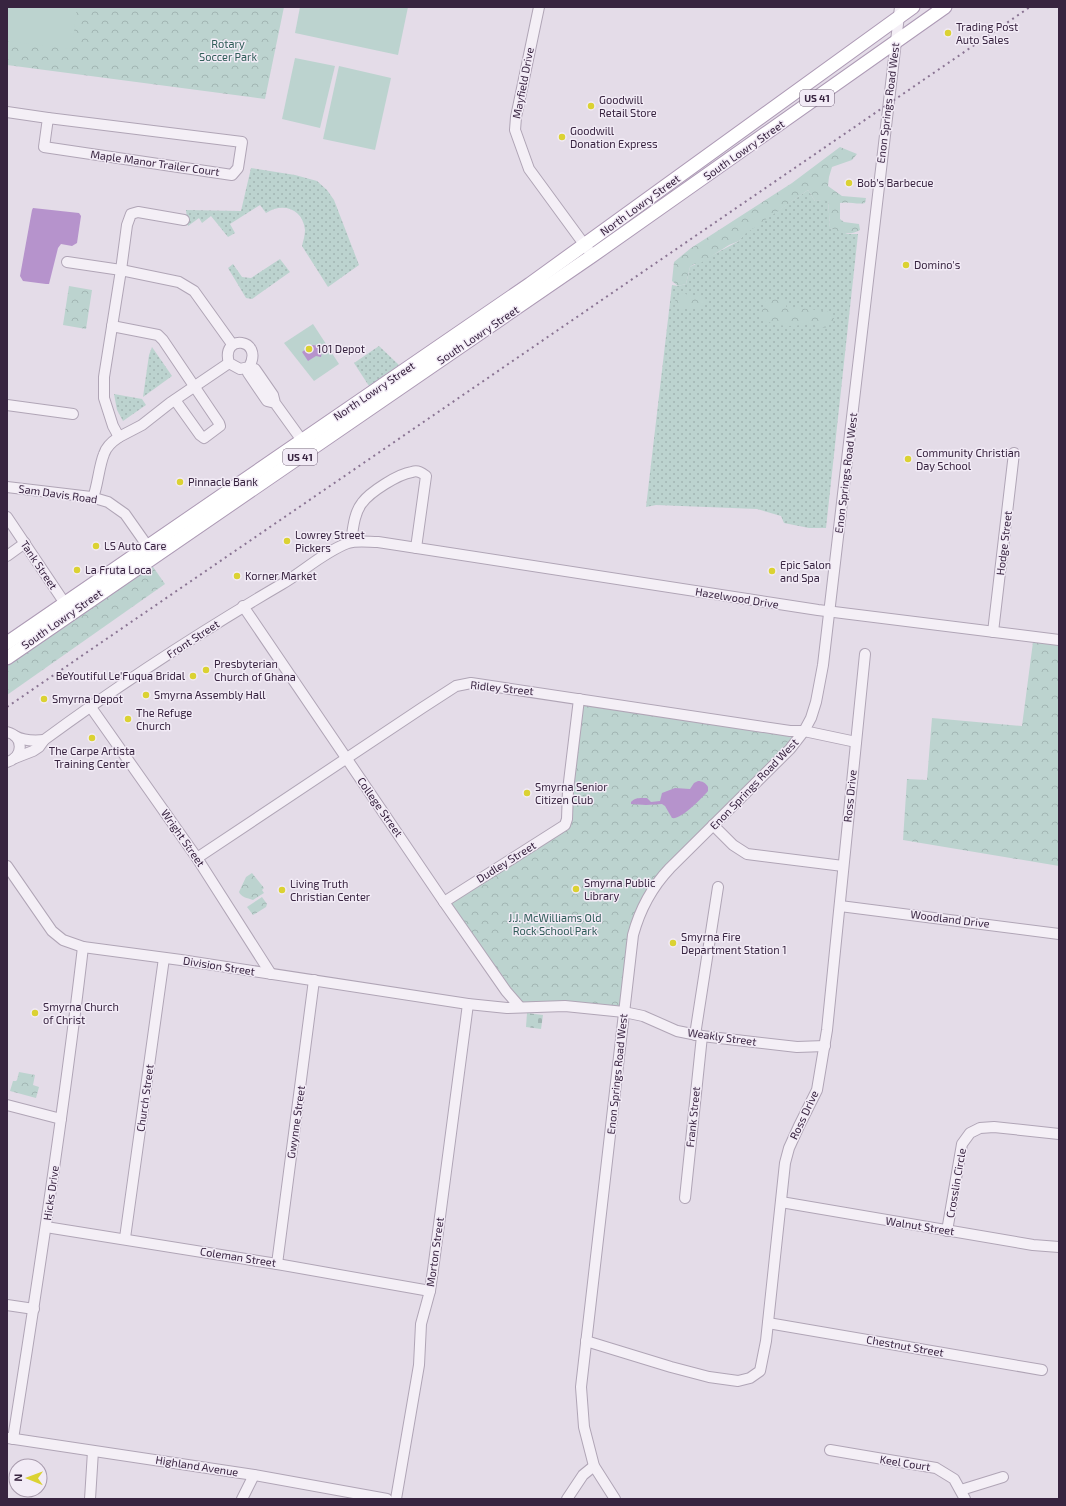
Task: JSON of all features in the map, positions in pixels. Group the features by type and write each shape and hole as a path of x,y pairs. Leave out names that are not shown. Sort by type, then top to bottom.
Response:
{"main road":[{"name":"North Lowry Street","path":"306,446 585,245 899,12 913,7"},
{"name":"South Lowry Street","path":"10,646 306,446 592,256 945,7"}],"street":[{"name":"Mayfield Drive","path":"539,7 515,130 529,169 592,256"},
{"name":"Enon Springs Road West","path":"615,1499 594,1466 584,1427 581,1387 633,935 637,920 645,902 663,875 790,749 804,731 811,718 816,702 823,665 830,612 868,271 899,12"},
{"name":"Maple Manor Trailer Court","path":"7,112 242,142 238,168 232,175 44,147 48,118"},
{"path":"119,437 113,426 104,398 104,377 127,225 131,214 138,212 184,220"},
{"path":"67,262 121,270 179,282 194,291 232,344"},
{"path":"112,326 158,335 163,340 220,426 204,438 200,436 175,400"},
{"path":"249,367 252,361 253,352 251,347 240,342 232,344 228,351 227,357 229,363 240,369 249,367 255,369 273,395 274,402 306,446"},
{"path":"94,498 104,453 111,444 119,437 142,425 194,386 229,363"},
{"path":"7,405 73,414"},
{"name":"Hodge Street","path":"993,632 1014,453"},
{"path":"351,542 353,523 361,504 379,488 404,474 413,471 421,472 426,476 416,548"},
{"name":"Sam Davis Road","path":"7,487 94,498 108,502 125,514 151,551"},
{"name":"Tank Street","path":"7,517 68,608"},
{"name":"Hazelwood Drive","path":"243,606 283,583 324,556 351,542 378,542 830,612 1059,640"},
{"path":"7,556 25,544"},
{"name":"Front Street","path":"10,762 39,747 44,740 90,706 243,606"},
{"name":"College Street","path":"243,606 444,902 512,999 519,1006"},
{"name":"Ross Drive","path":"586,1340 709,1378 738,1381 750,1378 760,1371 764,1357 783,1178 789,1148 816,1090 828,1024 865,654"},
{"name":"Ridley Street","path":"197,858 427,704 456,686 471,683 790,731 804,731 856,742"},
{"name":"Dudley Street","path":"444,902 519,853 561,829 566,822 579,699"},
{"name":"Wright Street","path":"90,706 197,858 271,974"},
{"name":"Front Street","path":"11,734 20,739 31,741 44,740"},
{"name":"Front Street","path":"10,762 20,751 18,739 11,734"},
{"path":"713,825 733,845 747,854 843,866"},
{"name":"Division Street","path":"7,866 52,932 64,940 83,947 468,1004"},
{"name":"Frank Street","path":"685,1198 699,1035 718,887"},
{"name":"Woodland Drive","path":"840,906 1059,934"},
{"name":"Hicks Drive","path":"10,1439 34,1309 73,1036 83,947"},
{"name":"Church Street","path":"126,1238 164,958"},
{"name":"Gwynne Street","path":"277,1264 314,980"},
{"path":"468,1004 507,1008 519,1006 565,1006 624,1012"},
{"name":"Morton Street","path":"396,1499 419,1365 421,1324 430,1291 468,1004"},
{"name":"Weakly Street","path":"624,1012 637,1014 677,1030 699,1035 797,1047 824,1046"},
{"path":"7,1105 61,1119"},
{"name":"Crosslin Circle","path":"947,1231 962,1144 970,1133 980,1128 994,1127 1059,1134"},
{"name":"Walnut Street","path":"781,1202 1033,1245 1059,1247"},
{"name":"Coleman Street","path":"46,1227 126,1238 430,1291"},
{"path":"7,1305 34,1309"},
{"name":"Chestnut Street","path":"768,1323 1042,1370"},
{"name":"Highland Avenue","path":"10,1439 254,1475 387,1499"},
{"name":"Keel Court","path":"830,1450 936,1468 954,1479 963,1495"},
{"path":"90,1499 93,1451"},
{"path":"568,1499 582,1475 594,1466"},
{"path":"242,1499 254,1475"},
{"path":"963,1495 1003,1477"}],"green space":[{"name":"Rotary Soccer Park","path":"7,7 284,7 265,99 7,65"},
{"path":"7,7 77,7 72,49 7,41"},
{"path":"300,7 408,7 398,55 295,33"},
{"path":"295,58 335,66 320,128 282,119"},
{"path":"339,66 391,78 375,150 323,139"},
{"path":"840,147 857,154 852,160 832,167 828,186 842,196 866,198 865,203 840,203 840,219 844,222 859,224 860,230 852,233 845,233 830,228 828,200 815,201 808,190 745,234 739,241 729,245 699,264 694,264 690,267 686,284 678,286 672,281 674,262 691,248 792,183"},
{"path":"251,168 295,175 317,181 327,190 334,200 359,265 328,287 302,246 305,230 300,217 296,212 285,208 279,208 266,213 260,205 230,224 235,233 228,237 211,216 202,223 199,218 188,226 186,210 241,211"},
{"path":"808,190 815,201 828,199 830,228 848,234 858,234 826,528 809,528 784,523 781,516 757,509 656,505 646,507 672,285 678,286 686,284 690,267 739,241 745,233"},
{"path":"280,259 290,272 252,299 246,298 228,268 233,264 242,277 251,278"},
{"path":"69,286 92,290 86,329 63,325"},
{"path":"684,293 691,297 700,294 708,301 702,309 678,307 675,300"},
{"path":"766,299 788,300 786,307 829,312 835,320 825,328 811,324 792,326 774,325 760,316"},
{"name":"101 Depot","path":"313,324 339,364 314,381 284,343"},
{"path":"379,346 399,365 369,386 354,363"},
{"path":"152,347 172,376 143,397 149,355"},
{"path":"114,394 142,399 146,405 123,421 117,410"},
{"path":"151,564 165,584 7,695 7,662"},
{"path":"1033,642 1059,644 1059,866 903,840 907,779 927,780 932,718 1022,726"},
{"name":"J.J. McWilliams Old Rock School Park","path":"579,699 804,731 670,868 641,911 624,1012 519,1006 444,902 561,829"},
{"path":"252,873 264,888 262,890 264,893 253,900 246,898 239,892 246,877"},
{"path":"262,897 267,904 266,907 253,915 247,907"},
{"path":"527,1013 543,1015 541,1029 526,1027"},
{"path":"19,1072 35,1075 33,1085 39,1087 36,1098 10,1091 13,1081 17,1080"}],"shaded area":[{"path":"33,208 79,213 81,216 77,243 72,246 61,244 58,248 49,284 23,281 20,276"},
{"path":"311,345 323,346 321,357 316,356 308,361 302,352"},
{"path":"698,781 706,784 708,791 691,808 676,818 672,818 665,806 662,804 631,804 634,799 638,798 647,798 651,802 660,801 662,793 675,788 690,789 694,783"}],"railway":[{"path":"7,707 1030,7"}],"place":[{"name":"Trading Post Auto Sales","path":"948,33"},
{"name":"Goodwill Retail Store","path":"591,106"},
{"name":"Goodwill Donation Express","path":"562,137"},
{"name":"Bob's Barbecue","path":"849,183"},
{"name":"Domino's","path":"906,265"},
{"name":"101 Depot","path":"309,349"},
{"name":"Community Christian Day School","path":"908,459"},
{"name":"Pinnacle Bank","path":"180,482"},
{"name":"Lowrey Street Pickers","path":"287,541"},
{"name":"LS Auto Care","path":"96,546"},
{"name":"La Fruta Loca","path":"77,570"},
{"name":"Epic Salon and Spa","path":"772,571"},
{"name":"Korner Market","path":"237,576"},
{"name":"Presbyterian Church of Ghana","path":"206,670"},
{"name":"BeYoutiful Le'Fuqua Bridal","path":"193,676"},
{"name":"Smyrna Assembly Hall","path":"146,695"},
{"name":"Smyrna Depot","path":"44,699"},
{"name":"The Refuge Church","path":"128,719"},
{"name":"The Carpe Artista Training Center","path":"92,738"},
{"name":"Smyrna Senior Citizen Club","path":"527,793"},
{"name":"Smyrna Public Library","path":"576,889"},
{"name":"Living Truth Christian Center","path":"282,890"},
{"name":"Smyrna Fire Department Station 1","path":"673,943"},
{"name":"Smyrna Church of Christ","path":"35,1013"}]}
